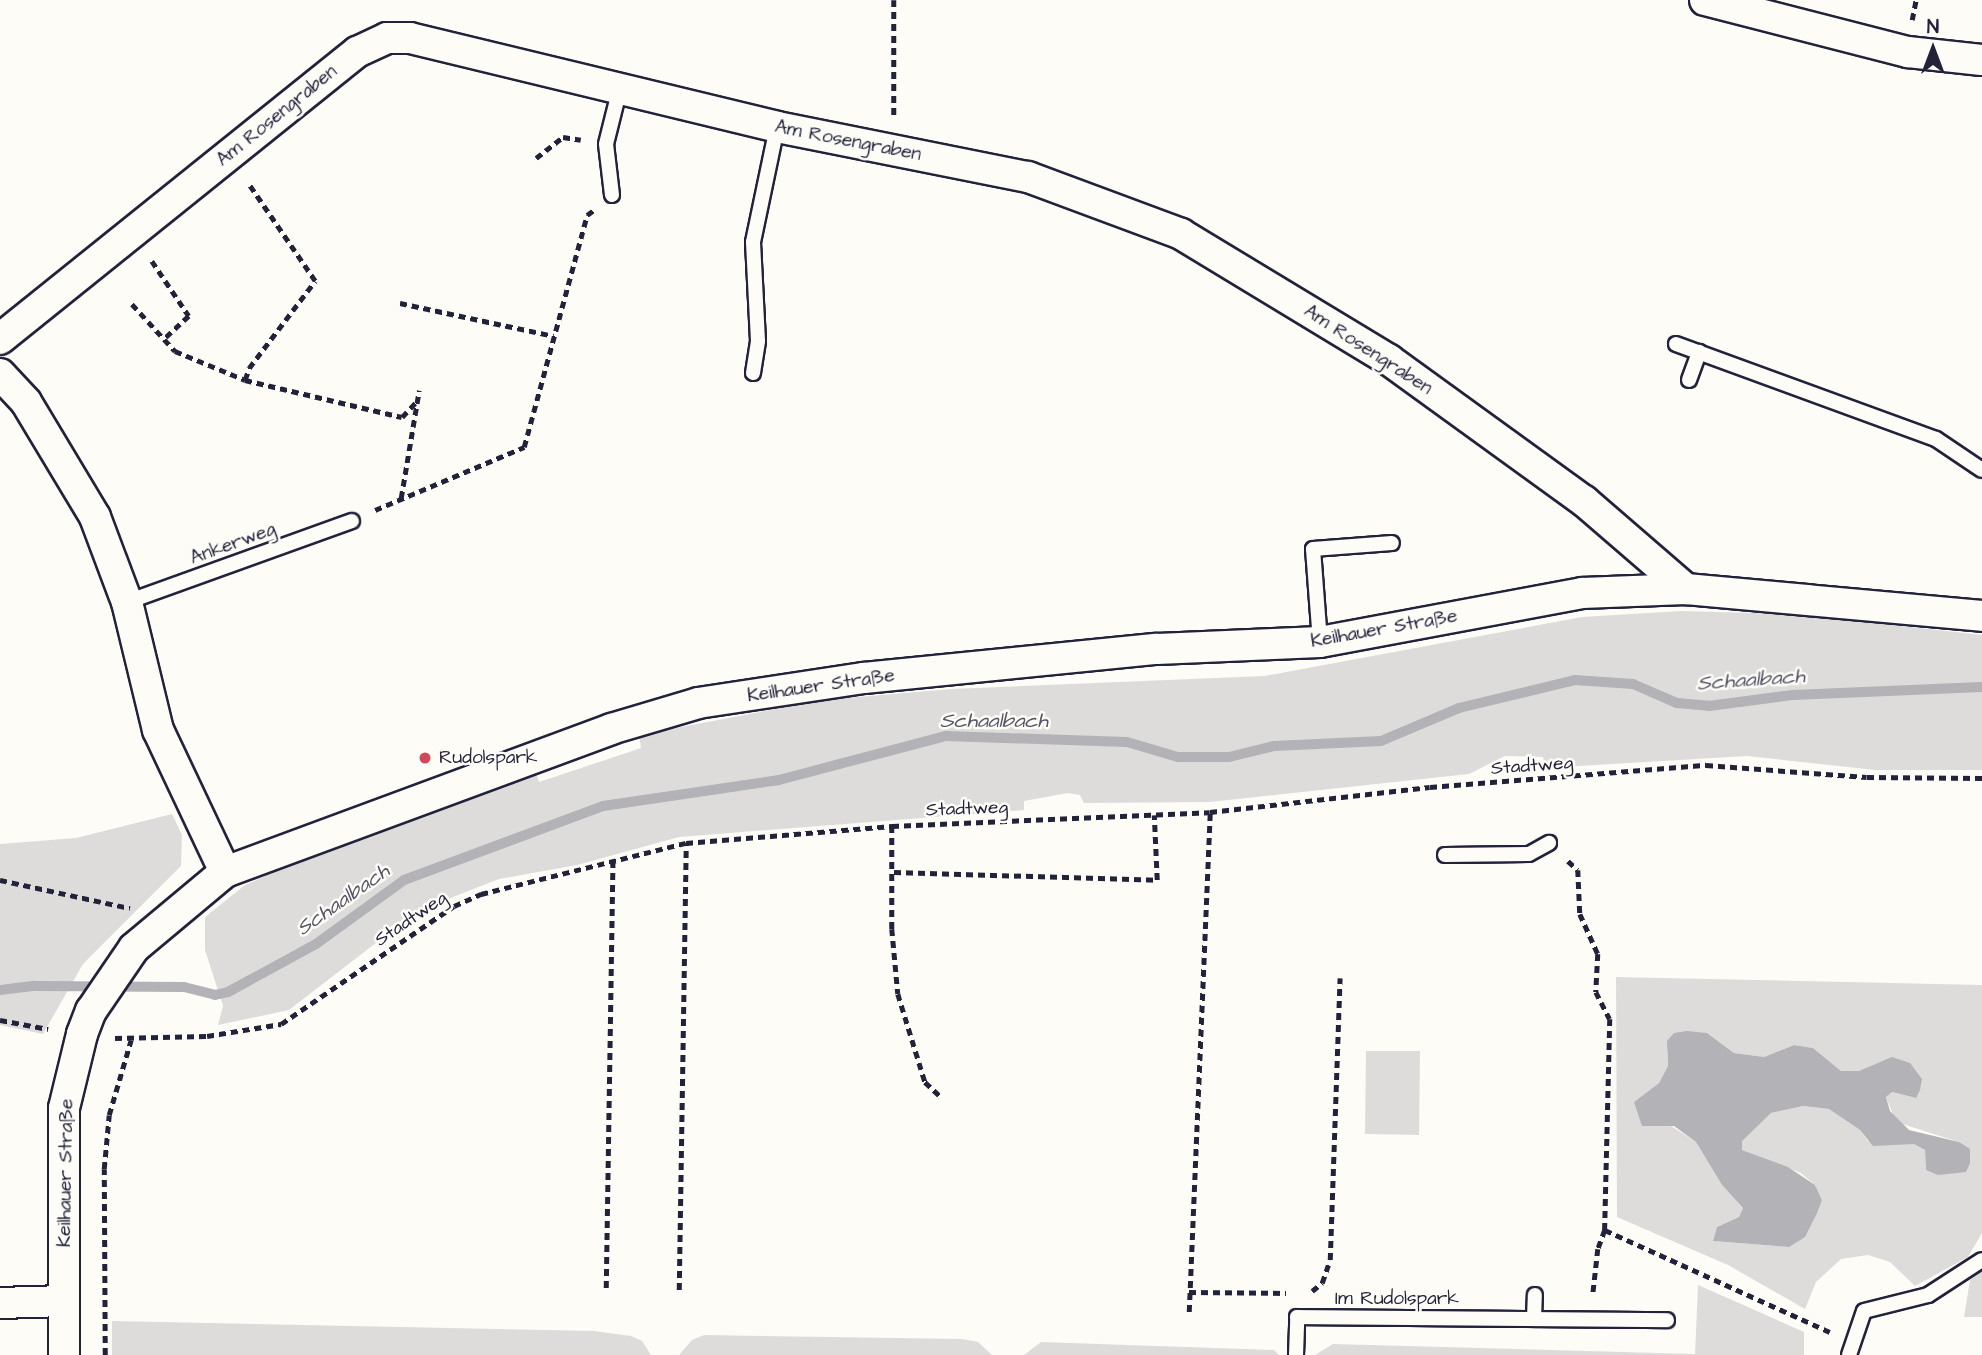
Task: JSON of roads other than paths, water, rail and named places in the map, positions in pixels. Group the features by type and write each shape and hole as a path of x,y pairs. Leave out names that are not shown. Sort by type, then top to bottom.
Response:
{"street":[{"path":"1705,0 1908,52 1982,60"},
{"name":"Am Rosengraben","path":"0,339 358,52 387,38 410,38 619,92 777,127 1028,177 1181,234 1389,359 1584,501 1686,589"},
{"path":"0,374 26,402 66,464 95,517 127,602 158,730 225,872"},
{"name":"Keilhauer Straße","path":"64,1355 64,1108 86,1023 134,948 169,916 225,872 457,782 698,703 864,678 1157,649 1320,642 1582,593 1686,589 1982,616"},
{"path":"0,1303 64,1301"}],"lane":[{"path":"612,195 606,144 619,92"},
{"path":"752,373 758,341 752,242 777,127"},
{"path":"1676,344 1936,439 1982,470"},
{"path":"1689,380 1699,352"},
{"name":"Ankerweg","path":"127,602 352,521"},
{"path":"1320,642 1313,549 1392,543"},
{"path":"1445,855 1529,854 1549,843"},
{"path":"1851,1349 1864,1311 1928,1296 1982,1260"},
{"path":"1534,1319 1535,1296"},
{"name":"Im Rudolspark","path":"1296,1355 1297,1317 1667,1321"}],"waterway":[{"name":"Schaalbach","path":"0,990 35,986 184,987 215,995 228,992 316,944 404,880 603,806 779,780 946,736 1127,742 1178,757 1229,757 1274,746 1381,741 1459,708 1575,680 1633,684 1677,703 1709,706 1793,695 1982,687"}],"place":[{"name":"Rudolspark","path":"425,758"}]}
